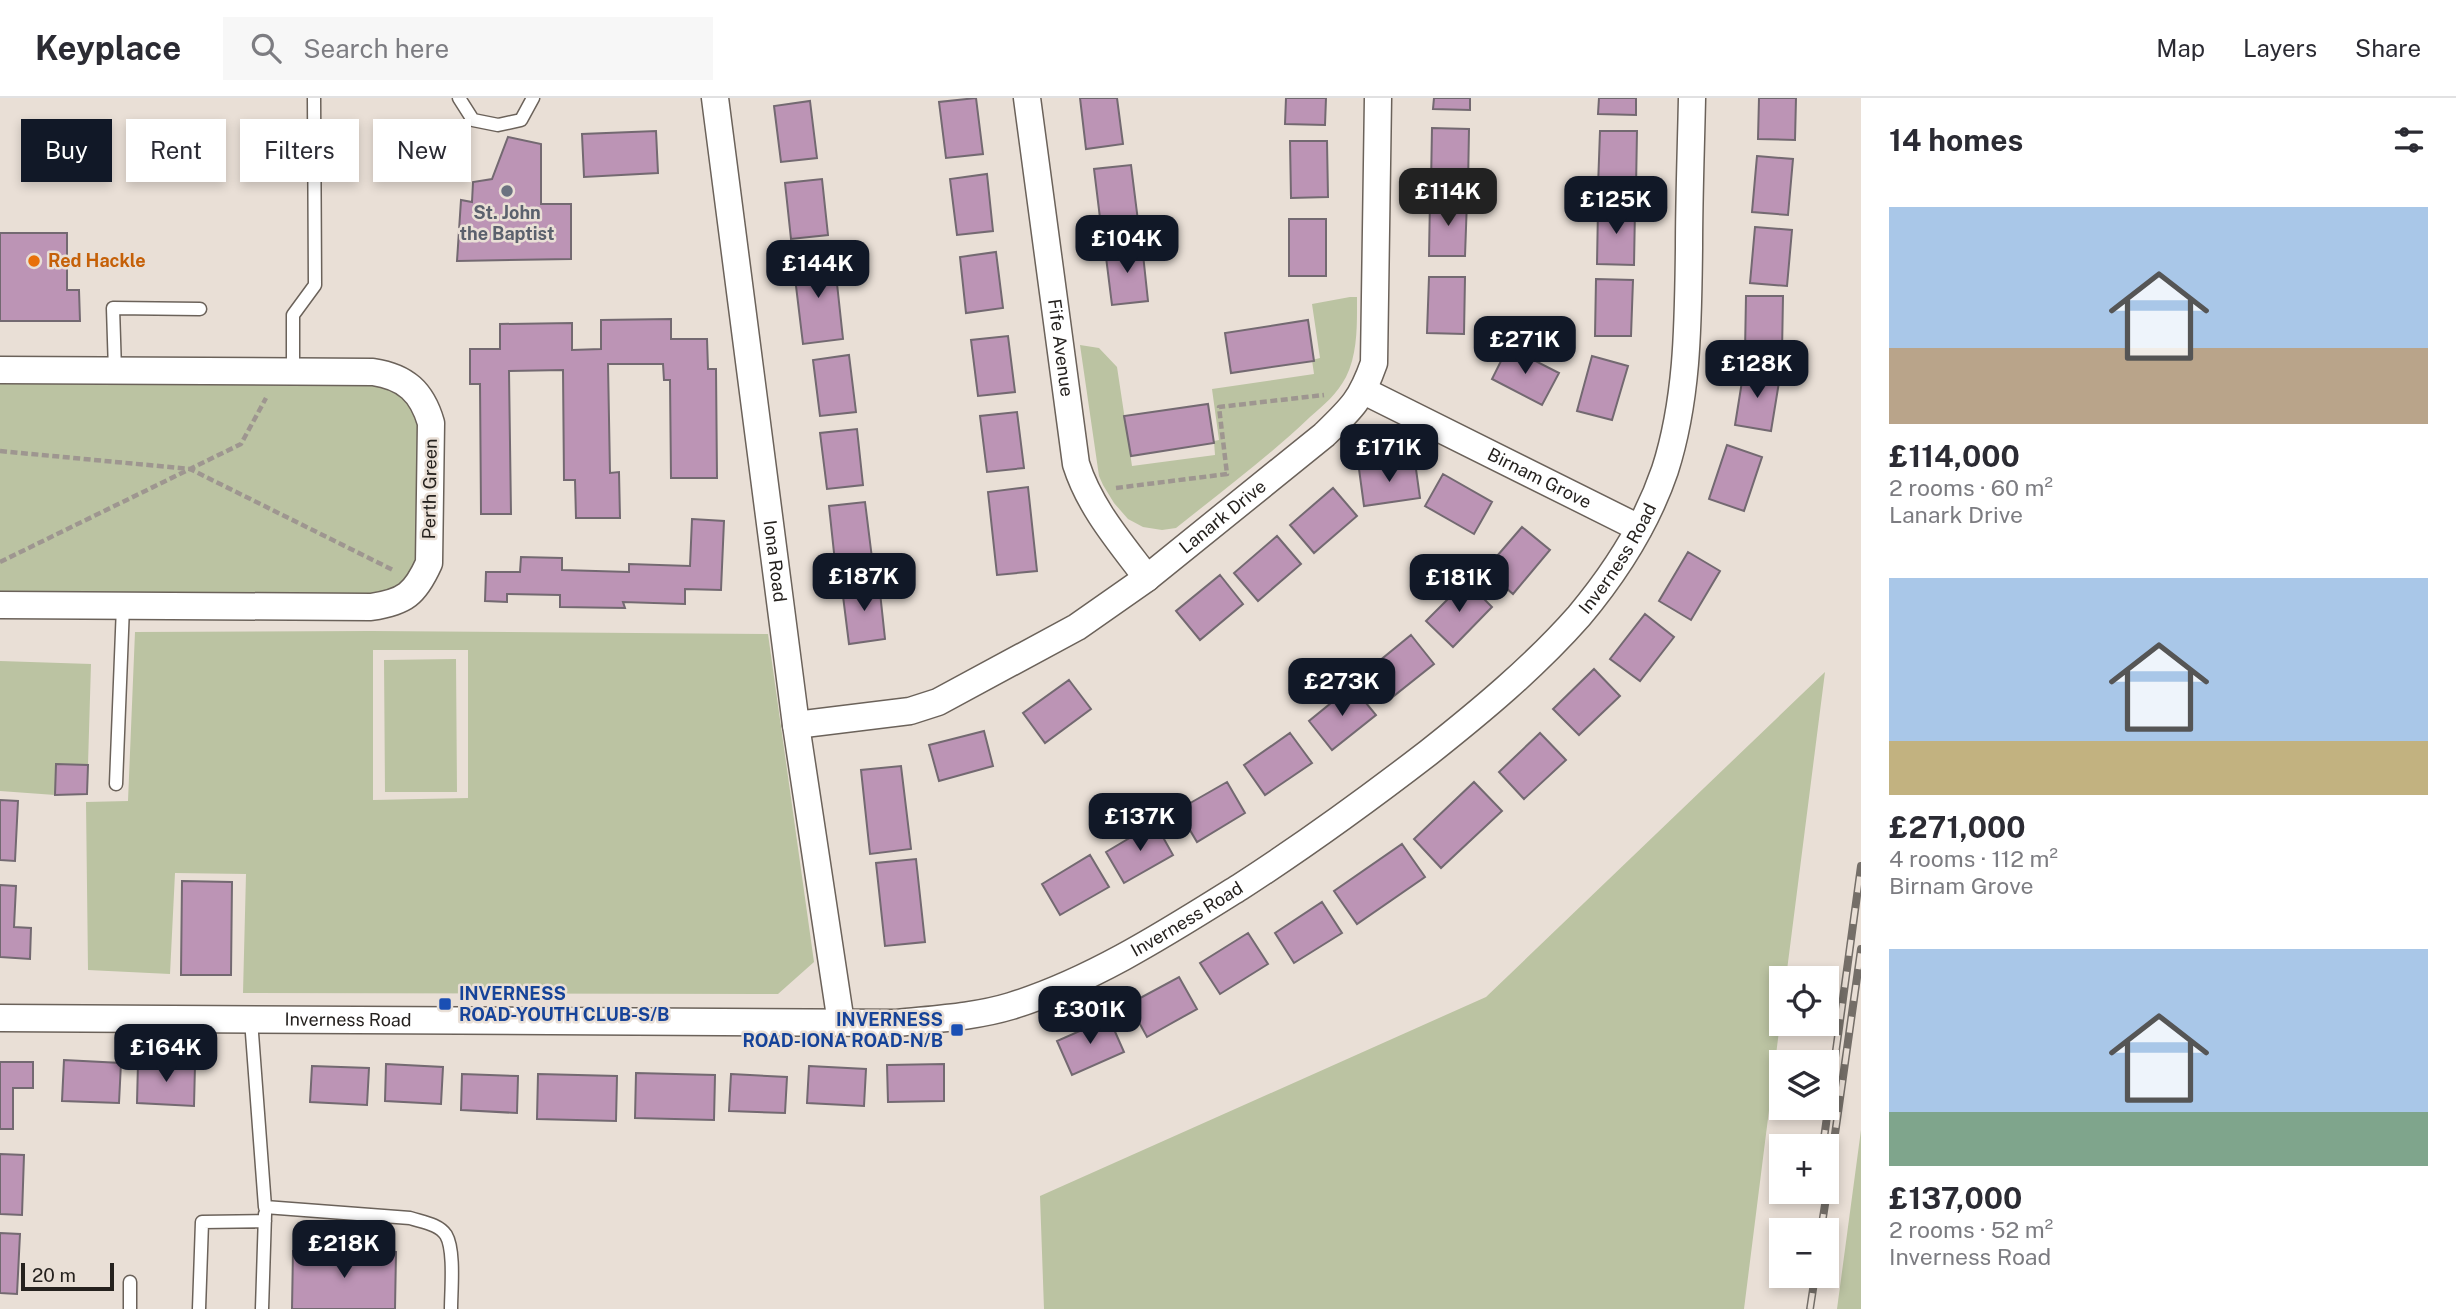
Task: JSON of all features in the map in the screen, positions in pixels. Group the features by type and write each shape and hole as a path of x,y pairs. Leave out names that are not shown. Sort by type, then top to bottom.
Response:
{"street":[{"name":"Iona Road","path":"715,98 796,725 841,1023"},
{"name":"Fife Avenue","path":"1027,98 1076,464 1084,488 1096,509 1147,578"},
{"name":"Lanark Drive","path":"796,725 910,711 938,702 1077,627 1147,578 1324,435 1349,411 1364,391 1374,363 1378,98"},
{"name":"Inverness Road","path":"0,1018 897,1023 948,1018 1009,1007 1072,982 1194,916 1335,823 1453,733 1524,672 1578,616 1612,572 1639,528 1664,472 1678,421 1688,342 1692,98"},
{"name":"Perth Green","path":"0,370 388,374 413,389 426,404 431,423 429,562 421,581 406,598 371,607 0,605"},
{"name":"Birnam Grove","path":"1364,391 1639,528"}],"lane":[{"path":"286,372 293,314 315,285 314,98"},
{"path":"459,98 473,120 498,125 521,120 533,98"},
{"path":"115,371 113,308 200,309"},
{"path":"116,784 123,606"},
{"path":"251,1020 265,1207 262,1309"},
{"path":"265,1207 410,1218 433,1225 446,1235 450,1250 451,1309"},
{"path":"199,1309 202,1222 265,1221"},
{"path":"130,1309 131,1283"}],"path":[{"path":"0,562 241,444 286,372"},
{"path":"1105,489 1227,474 1219,407 1336,393"},
{"path":"0,451 190,469 396,571"}],"green space":[{"path":"1357,297 1355,348 1346,377 1330,399 1261,460 1176,528 1162,530 1143,527 1128,519 1114,503 1099,476 1080,345 1099,348 1117,367 1132,466 1215,455 1214,441 1219,440 1212,389 1314,374 1312,360 1320,358 1312,304"},
{"path":"0,381 383,384 415,406 418,424 416,563 405,582 379,596 0,592"},
{"path":"135,632 768,634 814,962 778,994 243,993 246,874 175,873 170,974 88,970 86,802 128,801","holes":["373,650 468,650 468,798 373,800"]},
{"path":"456,659 457,792 385,792 384,660"},
{"path":"0,661 91,664 88,765 56,764 55,795 0,791"},
{"path":"1825,672 1788,966 1769,966 1769,1036 1778,1036 1777,1050 1769,1050 1769,1110 1744,1309 1044,1309 1040,1196 1486,997"},
{"path":"1861,1130 1861,1309 1837,1309"}],"building":[{"path":"976,98 983,154 946,158 939,102"},
{"path":"1080,98 1117,98 1123,144 1086,149"},
{"path":"1286,98 1326,98 1325,125 1285,124"},
{"path":"1434,98 1470,98 1470,110 1433,109"},
{"path":"1599,98 1636,98 1636,115 1598,114"},
{"path":"1759,98 1796,98 1795,140 1758,139"},
{"path":"810,101 817,158 781,162 774,106"},
{"path":"1432,128 1469,129 1468,186 1431,185"},
{"path":"656,131 658,173 584,177 582,134"},
{"path":"1600,131 1637,131 1636,188 1598,187"},
{"name":"St. John the Baptist","path":"508,137 541,144 541,204 571,204 571,259 457,261 461,200 472,202 473,182 492,179"},
{"path":"1290,141 1327,141 1328,197 1291,198"},
{"path":"1757,156 1793,159 1788,215 1752,212"},
{"path":"1131,165 1138,221 1101,226 1094,169"},
{"path":"987,174 993,231 957,235 950,179"},
{"path":"822,179 828,235 791,239 785,183"},
{"path":"1430,199 1467,200 1465,256 1429,256"},
{"path":"1598,208 1635,209 1634,265 1597,264"},
{"path":"1289,219 1326,219 1326,276 1289,276"},
{"path":"1755,227 1792,230 1787,286 1750,283"},
{"name":"Red Hackle","path":"0,233 67,233 67,290 79,290 80,321 0,321"},
{"path":"1142,245 1148,301 1112,305 1105,249"},
{"path":"996,252 1003,308 966,313 960,257"},
{"path":"834,256 843,339 803,344 793,261"},
{"path":"1429,277 1465,277 1464,334 1427,333"},
{"path":"1596,279 1633,280 1631,336 1595,336"},
{"path":"1746,296 1783,296 1782,353 1745,352"},
{"path":"671,319 671,339 707,339 708,369 716,369 717,478 671,478 670,380 664,380 663,364 608,364 610,473 619,472 620,518 576,518 575,480 564,480 563,370 509,371 511,514 481,514 480,384 470,384 470,349 500,349 500,324 572,323 572,350 601,349 601,320"},
{"path":"1308,320 1314,361 1231,373 1225,333"},
{"path":"1008,336 1015,392 978,396 971,340"},
{"path":"1508,347 1559,373 1542,405 1492,379"},
{"path":"849,355 856,412 820,416 813,360"},
{"path":"1592,356 1628,366 1612,420 1577,411"},
{"path":"1744,369 1780,376 1771,431 1735,425"},
{"path":"1208,404 1214,443 1131,456 1124,416"},
{"path":"1017,412 1024,468 987,472 980,416"},
{"path":"857,429 863,485 827,489 820,433"},
{"path":"1727,445 1762,457 1744,511 1709,499"},
{"path":"1415,462 1420,498 1364,506 1359,469"},
{"path":"1443,474 1492,502 1474,534 1425,506"},
{"path":"1028,487 1037,571 997,575 988,492"},
{"path":"1333,488 1357,516 1314,553 1290,525"},
{"path":"865,502 872,558 835,562 829,506"},
{"path":"692,519 724,521 721,590 685,589 685,604 623,602 625,608 560,607 560,595 507,594 507,602 485,601 486,572 520,572 521,557 562,558 562,570 629,572 629,564 690,566"},
{"path":"1522,527 1550,550 1513,594 1485,570"},
{"path":"1277,536 1301,564 1258,601 1234,573"},
{"path":"1688,552 1720,571 1691,620 1659,601"},
{"path":"1220,575 1243,604 1200,640 1176,611"},
{"path":"1466,581 1492,607 1453,647 1426,621"},
{"path":"879,583 885,639 849,644 842,588"},
{"path":"1645,614 1674,637 1640,681 1610,659"},
{"path":"1411,635 1434,664 1390,699 1367,671"},
{"path":"1594,669 1620,696 1579,735 1553,709"},
{"path":"1069,680 1091,709 1045,743 1023,713"},
{"path":"1352,686 1376,715 1332,750 1309,721"},
{"path":"984,731 993,766 939,781 929,745"},
{"path":"1290,733 1312,763 1265,795 1244,765"},
{"path":"1540,733 1566,760 1524,799 1499,772"},
{"path":"56,764 88,765 87,794 55,795"},
{"path":"901,766 911,849 870,854 861,770"},
{"path":"1227,782 1245,813 1197,842 1178,810"},
{"path":"1474,782 1502,811 1441,868 1414,839"},
{"path":"0,800 18,801 15,861 0,860"},
{"path":"1155,823 1173,855 1124,883 1106,852"},
{"path":"1402,844 1425,877 1357,924 1334,891"},
{"path":"1090,855 1109,887 1060,915 1042,884"},
{"path":"916,859 925,942 885,946 876,863"},
{"path":"182,881 232,882 231,975 181,975"},
{"path":"0,885 16,886 14,927 31,928 30,959 0,957"},
{"path":"1322,902 1342,933 1294,963 1275,933"},
{"path":"1248,933 1268,964 1220,994 1200,963"},
{"path":"1179,977 1197,1009 1147,1037 1129,1004"},
{"path":"1109,1018 1124,1052 1072,1075 1057,1041"},
{"path":"64,1060 121,1063 119,1103 62,1101"},
{"path":"0,1062 33,1062 33,1088 13,1088 13,1129 0,1129"},
{"path":"138,1063 195,1065 194,1106 137,1103"},
{"path":"386,1064 443,1067 441,1104 385,1101"},
{"path":"944,1064 944,1101 888,1102 887,1065"},
{"path":"312,1066 369,1068 367,1105 310,1102"},
{"path":"809,1066 866,1069 864,1106 807,1103"},
{"path":"636,1073 715,1075 714,1120 635,1118"},
{"path":"462,1074 518,1076 517,1113 461,1110"},
{"path":"538,1074 617,1076 616,1121 537,1119"},
{"path":"731,1074 787,1077 785,1113 729,1111"},
{"path":"0,1154 24,1155 22,1215 0,1214"},
{"path":"0,1233 20,1234 17,1294 0,1293"},
{"path":"293,1251 396,1252 395,1309 292,1309"}],"railway":[{"path":"1825,1134 1861,866"},
{"path":"1835,1134 1861,949"},
{"path":"1823,1218 1825,1204"},
{"path":"1810,1309 1813,1288"}],"place":[{"name":"St. John the Baptist","path":"507,191"},
{"name":"Red Hackle","path":"34,261"},
{"name":"INVERNESS ROAD-YOUTH CLUB-S/B","path":"445,1004"},
{"name":"INVERNESS ROAD-IONA ROAD-N/B","path":"957,1030"}]}
